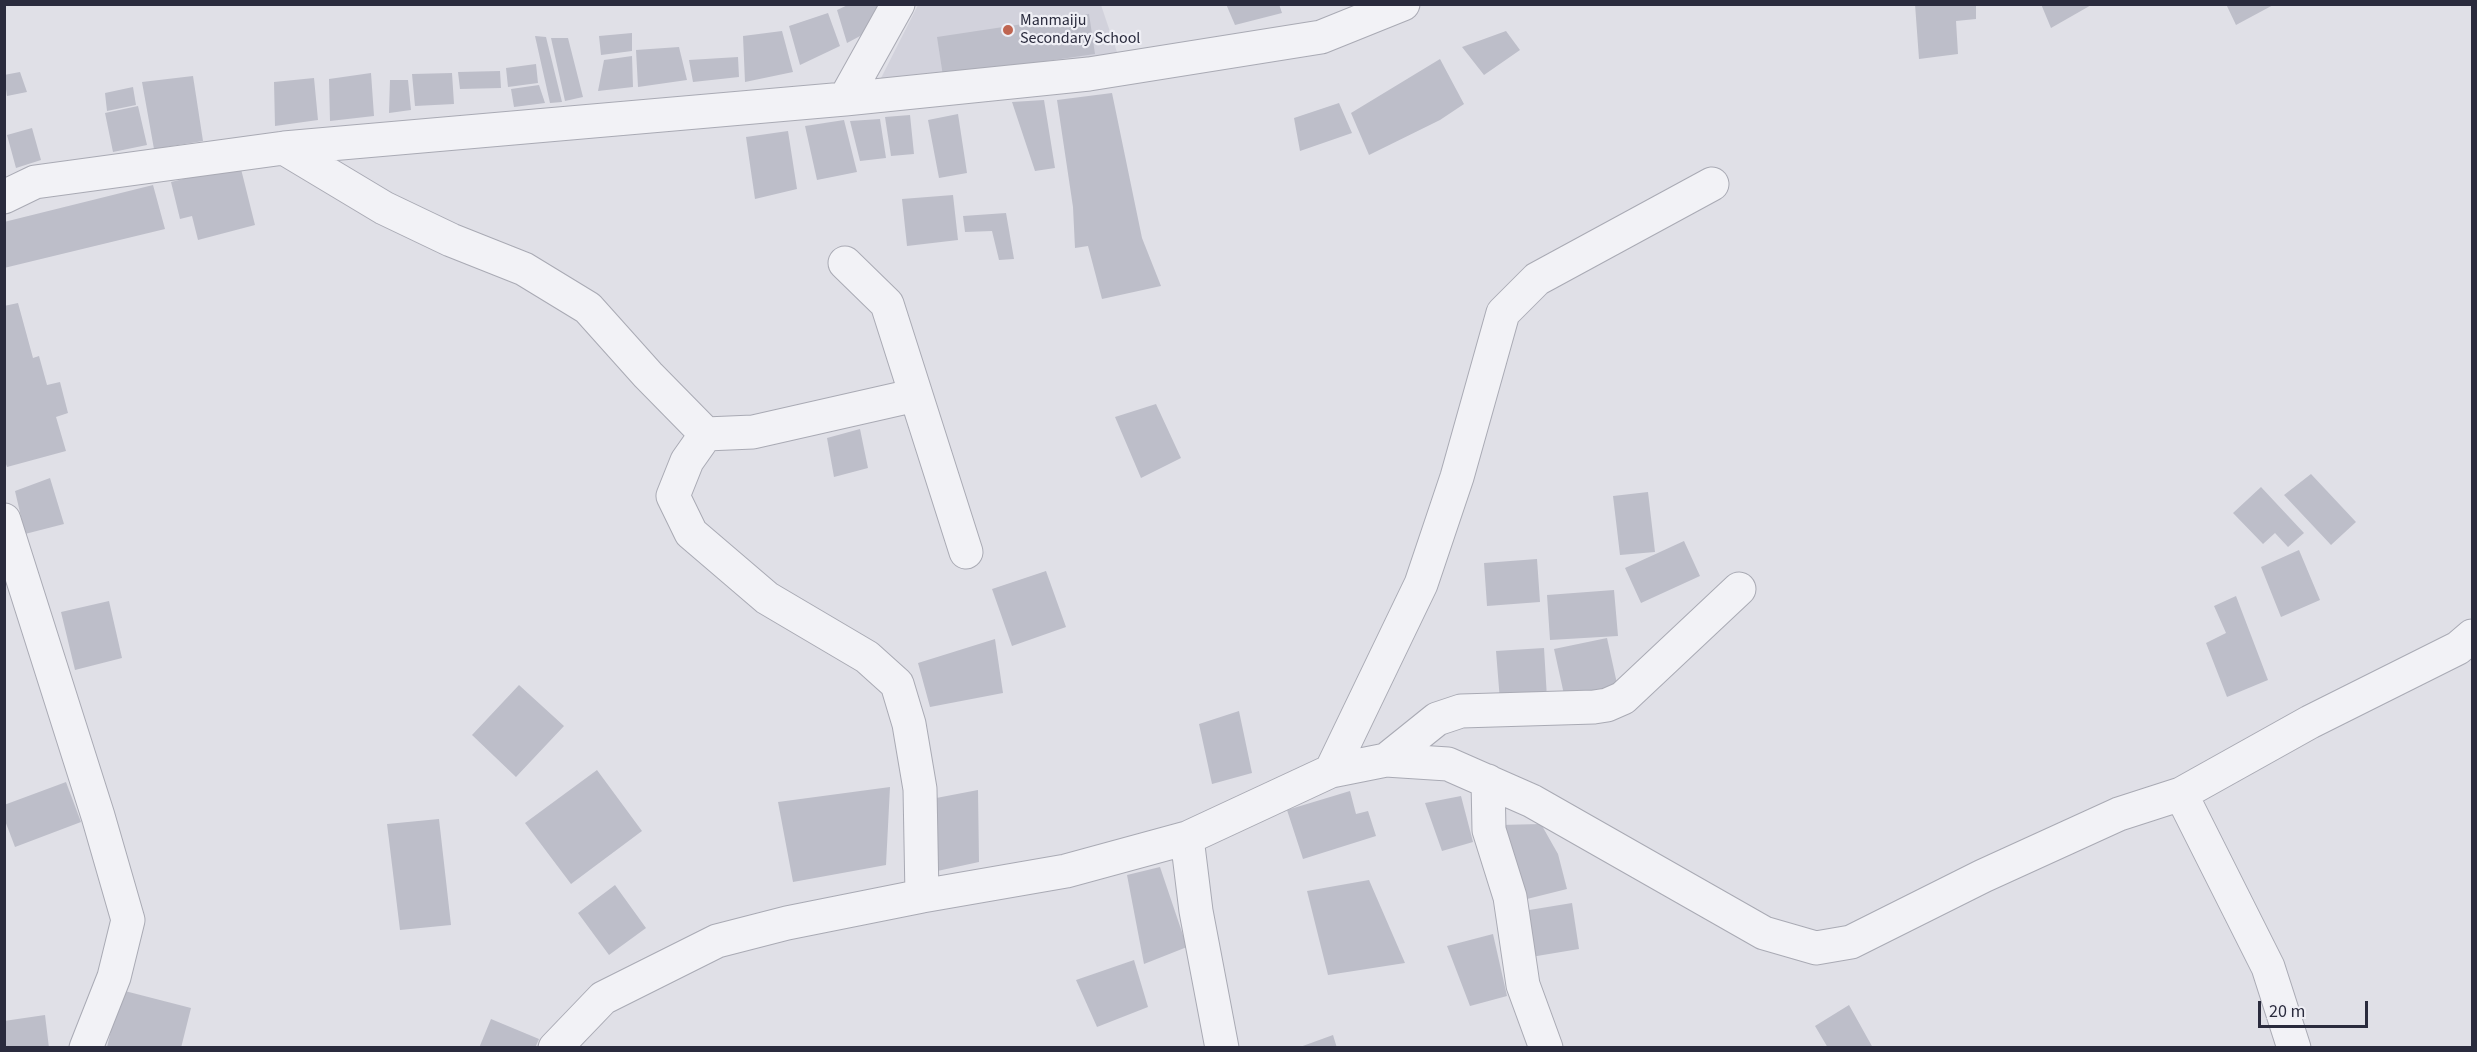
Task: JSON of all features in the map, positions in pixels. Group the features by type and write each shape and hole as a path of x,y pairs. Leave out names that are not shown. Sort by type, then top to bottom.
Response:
{"street":[{"path":"845,99 898,4"},
{"path":"4,197 35,182 284,148 845,99 1089,74 1321,37 1403,4"},
{"path":"284,148 384,208 451,240 524,269 588,308 706,434 753,432 916,395"},
{"path":"1331,771 1421,584 1457,477 1503,313 1537,279 1712,184"},
{"path":"845,263 887,304 966,552"},
{"path":"706,434 687,461 673,496 692,533 768,598 867,657 897,684 909,724 920,789 922,896"},
{"path":"4,520 98,816 128,920 114,977 86,1047"},
{"path":"1386,760 1437,719 1461,711 1594,707 1623,698 1739,590"},
{"path":"555,1047 603,998 717,941 787,923 922,896 1066,871 1187,838 1331,771 1386,760 1448,764 1532,801 1764,933 1816,948 1851,942 1983,876 2119,814 2181,794 2310,722 2458,648 2472,636"},
{"path":"1488,781 1489,830 1510,897 1522,986 1546,1047"},
{"path":"2181,794 2268,967 2294,1047"},
{"path":"1187,838 1196,911 1222,1047"}],"shaded area":[{"name":"Manmaiju Secondary School","path":"918,5 1101,5 1118,55 879,82"}],"building":[{"path":"850,4 882,4 879,26 847,43 837,10"},
{"path":"1226,4 1279,4 1282,13 1235,25"},
{"path":"1915,4 1976,4 1976,19 1956,21 1958,54 1919,59"},
{"path":"2041,4 2093,4 2051,28"},
{"path":"2226,4 2275,4 2236,25"},
{"path":"828,13 840,46 800,65 789,26"},
{"path":"1089,14 1095,54 943,76 937,37"},
{"path":"782,31 793,72 745,82 743,36"},
{"path":"1506,31 1520,50 1484,75 1462,47"},
{"path":"632,33 632,51 601,55 599,36"},
{"path":"535,36 546,37 562,102 550,103"},
{"path":"551,38 568,38 583,97 565,101"},
{"path":"679,47 687,80 638,87 636,50"},
{"path":"632,56 633,87 598,91 604,60"},
{"path":"738,57 739,77 693,82 689,60"},
{"path":"1440,59 1464,104 1440,120 1369,155 1351,113"},
{"path":"536,64 538,83 508,87 506,68"},
{"path":"500,71 501,88 460,89 458,72"},
{"path":"20,72 27,92 7,96 4,75"},
{"path":"371,73 374,116 330,121 329,79"},
{"path":"452,73 454,104 415,106 412,74"},
{"path":"193,76 203,141 154,149 142,82"},
{"path":"314,78 318,120 275,126 274,82"},
{"path":"390,80 408,80 411,110 389,113"},
{"path":"539,85 545,103 514,107 511,89"},
{"path":"133,87 136,105 107,111 105,93"},
{"path":"1112,93 1142,238 1161,286 1102,299 1088,246 1075,248 1073,207 1057,100"},
{"path":"1044,100 1055,168 1035,171 1012,102"},
{"path":"1339,103 1352,133 1300,151 1294,118"},
{"path":"138,106 147,145 113,152 105,113"},
{"path":"958,114 967,173 939,178 928,120"},
{"path":"910,115 914,154 891,156 885,117"},
{"path":"880,119 886,158 860,161 850,121"},
{"path":"844,120 857,172 817,180 805,126"},
{"path":"32,128 41,160 16,168 7,135"},
{"path":"788,131 797,189 755,199 746,137"},
{"path":"240,165 255,225 198,240 192,216 180,219 171,182"},
{"path":"153,185 165,229 4,268 4,222"},
{"path":"953,195 958,240 907,246 902,199"},
{"path":"1006,213 1014,259 999,260 992,231 965,232 963,216"},
{"path":"18,303 33,358 39,356 47,385 60,382 68,413 56,417 66,451 7,467 4,458 4,306"},
{"path":"1156,404 1181,458 1141,478 1115,417"},
{"path":"860,429 868,468 834,477 827,438"},
{"path":"2311,474 2356,522 2331,545 2284,495"},
{"path":"50,478 64,524 25,534 15,491"},
{"path":"2261,487 2304,533 2288,547 2275,533 2263,544 2233,513"},
{"path":"1648,492 1655,552 1620,555 1613,496"},
{"path":"1684,541 1700,576 1641,603 1625,568"},
{"path":"2299,550 2320,600 2281,617 2261,567"},
{"path":"1537,559 1540,602 1487,606 1484,563"},
{"path":"1046,571 1066,627 1012,646 992,589"},
{"path":"1614,590 1618,636 1550,640 1547,595"},
{"path":"2236,596 2268,680 2227,697 2206,643 2226,633 2214,606"},
{"path":"109,601 122,658 75,670 61,612"},
{"path":"1607,638 1618,688 1565,699 1554,649"},
{"path":"995,639 1003,693 930,707 918,663"},
{"path":"1544,648 1547,698 1500,701 1496,651"},
{"path":"519,685 564,726 516,777 472,735"},
{"path":"1239,711 1252,773 1212,784 1199,724"},
{"path":"597,770 642,831 571,884 525,823"},
{"path":"66,782 81,822 15,847 4,818 4,805"},
{"path":"890,787 886,865 793,882 778,802"},
{"path":"978,790 979,862 928,873 931,799"},
{"path":"1350,791 1356,814 1368,811 1376,836 1303,859 1287,810"},
{"path":"1461,796 1473,842 1442,851 1425,803"},
{"path":"439,819 451,925 400,930 387,824"},
{"path":"1541,824 1558,854 1567,889 1523,900 1500,825"},
{"path":"1160,867 1187,947 1144,964 1127,875"},
{"path":"1369,880 1405,963 1328,975 1307,891"},
{"path":"615,885 646,928 609,955 578,913"},
{"path":"1572,903 1579,949 1525,958 1517,912"},
{"path":"1493,934 1507,996 1470,1006 1447,946"},
{"path":"1134,960 1148,1007 1097,1027 1076,980"},
{"path":"121,990 191,1008 181,1048 107,1047"},
{"path":"1849,1005 1873,1048 1828,1048 1815,1026"},
{"path":"45,1015 49,1048 4,1048 4,1021"},
{"path":"491,1019 539,1039 535,1048 479,1048"},
{"path":"1333,1035 1337,1048 1300,1048 1300,1047"}],"place":[{"name":"Manmaiju Secondary School","path":"1008,30"}]}
